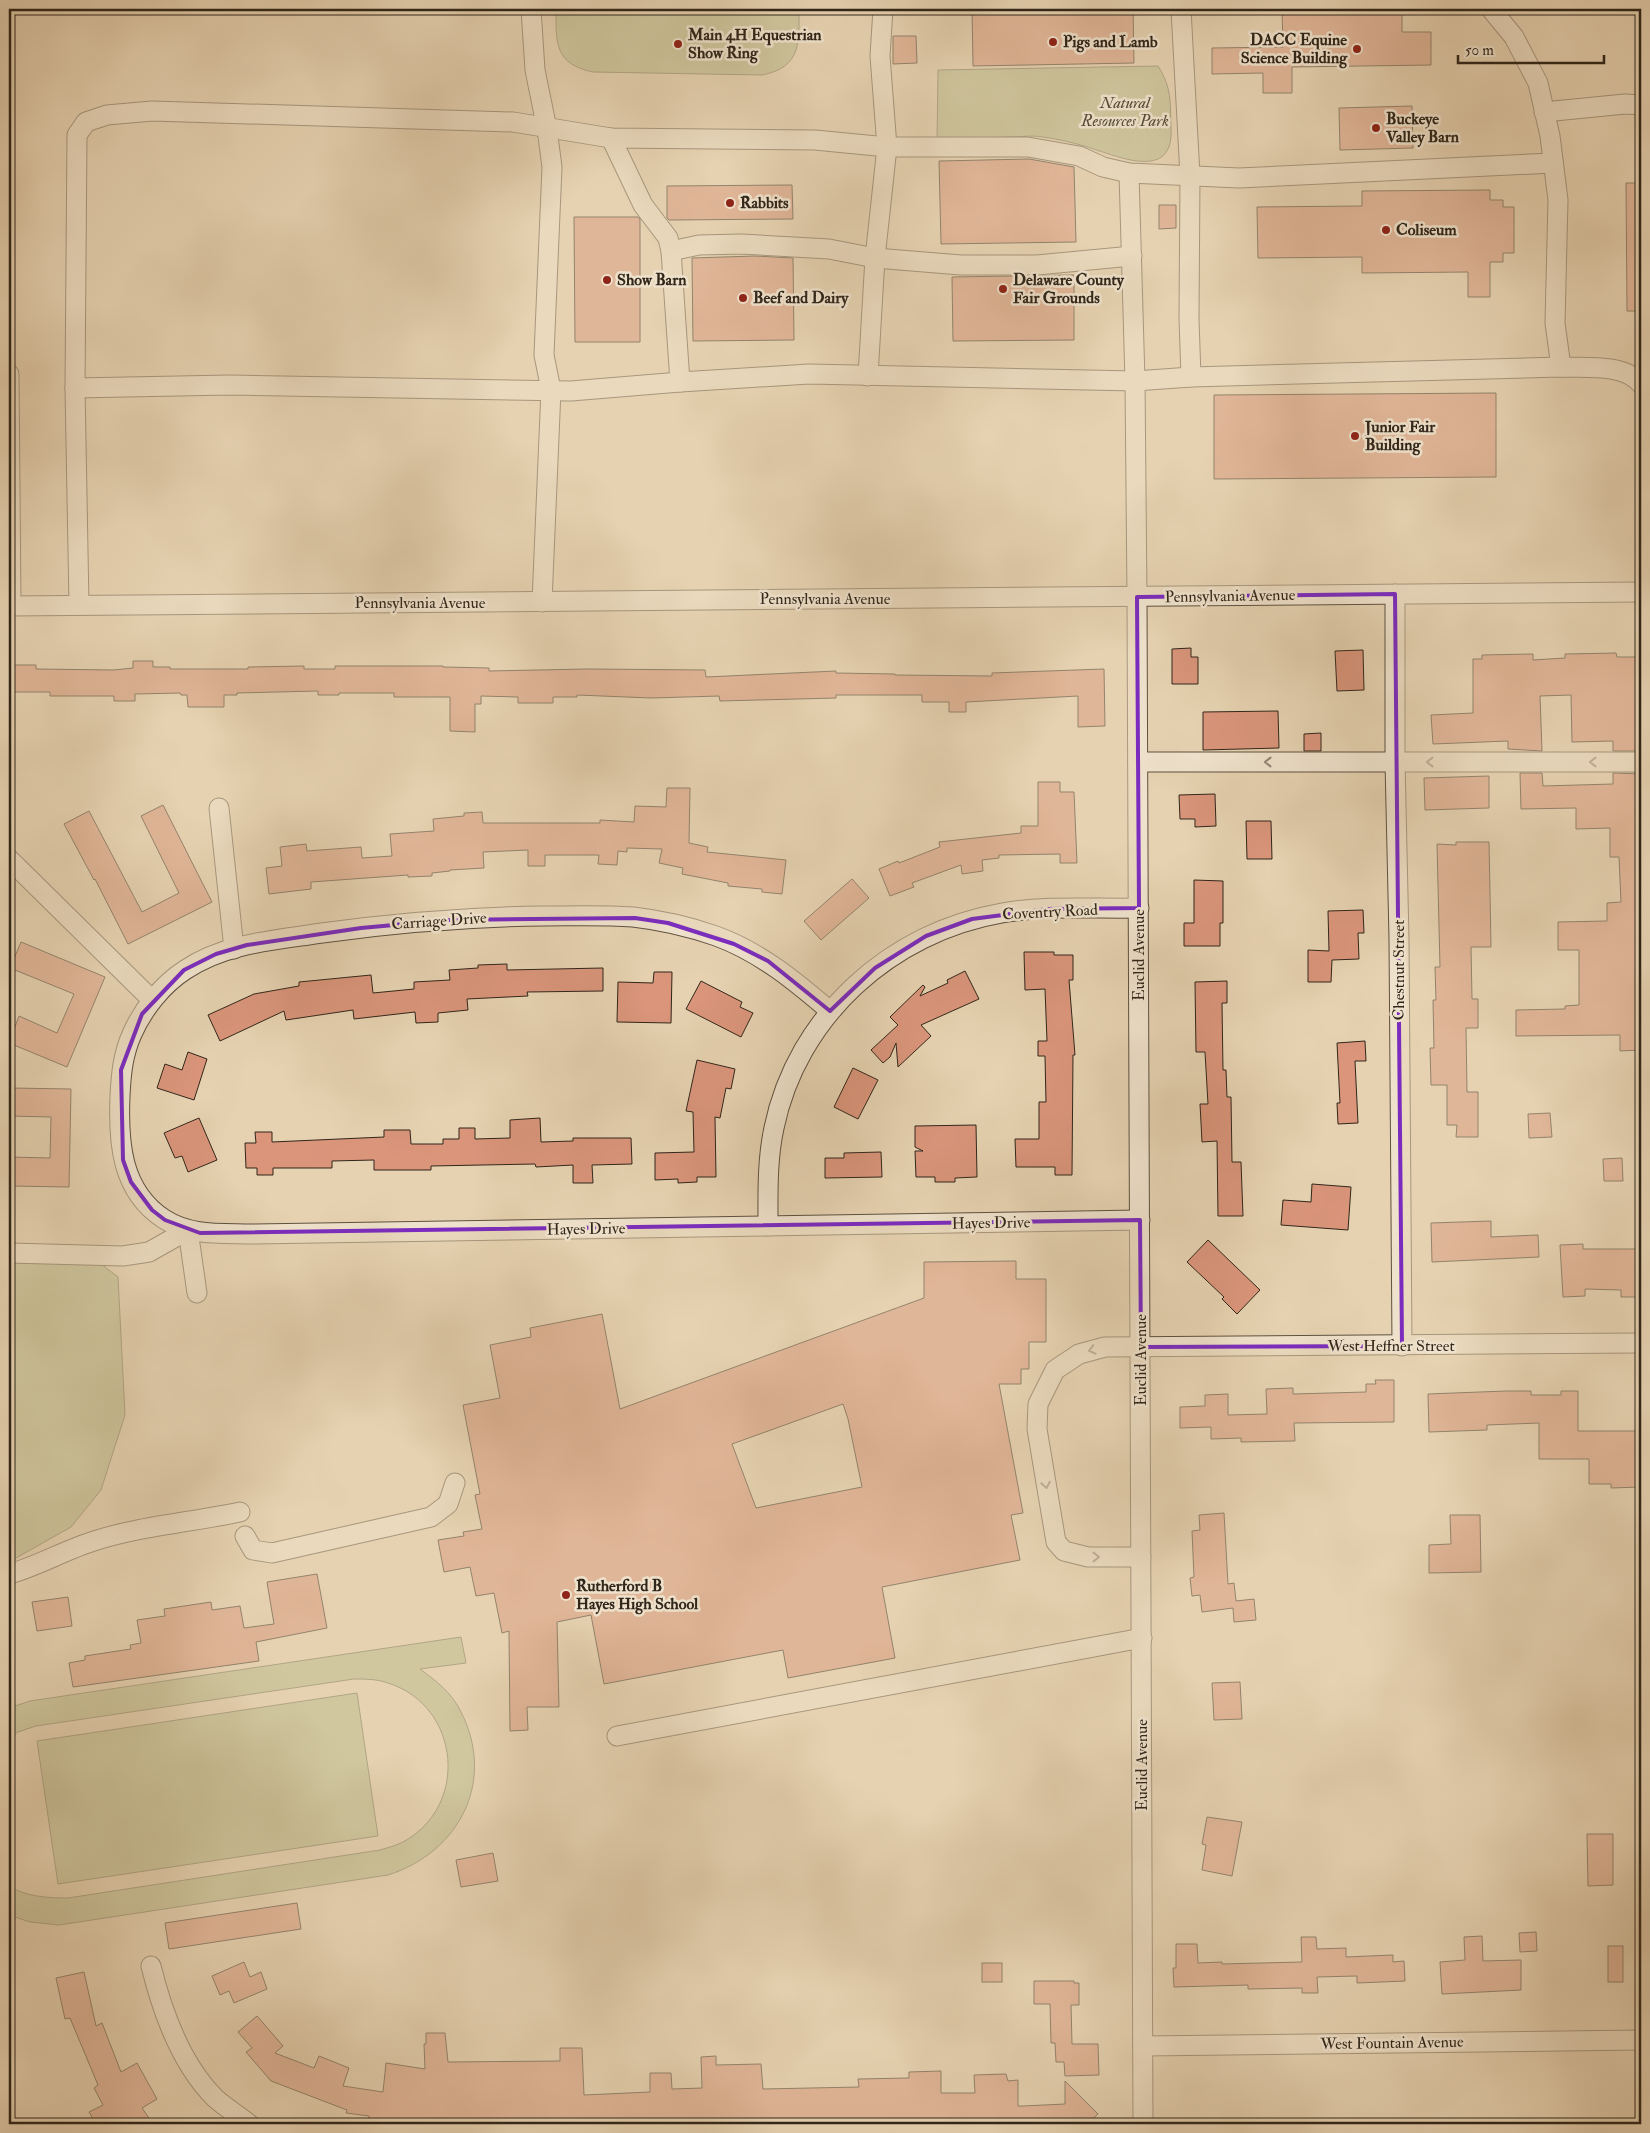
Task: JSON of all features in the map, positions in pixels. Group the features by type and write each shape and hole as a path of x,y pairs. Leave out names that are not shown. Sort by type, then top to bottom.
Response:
{"street":[{"path":"531,9 535,70 547,129 552,167 544,355 552,390 542,602"},
{"path":"868,376 875,258 888,147 880,56 883,9"},
{"path":"1181,9 1190,176 1191,377"},
{"path":"1491,9 1514,37 1538,83 1544,112 1558,200 1555,323 1561,367"},
{"path":"1544,112 1624,104 1641,105"},
{"path":"79,605 75,388 77,136 86,122 107,115 152,111 514,122 547,129 611,138 814,140 888,147 1028,147 1079,156 1103,167 1129,174 1240,178 1553,163"},
{"path":"611,138 643,204 668,238 671,251 680,382"},
{"name":"Euclid Avenue","path":"1129,174 1135,381 1137,596 1143,2124"},
{"path":"671,251 700,245 742,244 829,249 875,258 961,265 1037,266 1132,256"},
{"path":"75,388 230,385 571,391 809,374 1135,381 1191,377 1561,367 1619,371 1632,375 1641,384"},
{"path":"9,374 10,606"},
{"name":"Pennsylvania Avenue","path":"10,606 1641,592"},
{"name":"Chestnut Street","path":"1396,594 1395,762 1399,939 1402,1346"},
{"path":"1138,762 1641,762"},
{"path":"219,808 234,948"},
{"path":"9,859 152,1000"},
{"name":"Coventry Road","path":"768,1226 769,1163 776,1118 785,1087 812,1036 830,1011 875,968 891,956 926,936 972,920 1020,910 1139,908"},
{"name":"Carriage Drive","path":"120,1105 121,1070 131,1035 152,1000 184,970 202,960 234,948 361,928 449,920 588,916 635,918 668,923 714,935 768,962 830,1011"},
{"name":"Hayes Drive","path":"120,1105 120,1142 123,1160 131,1182 152,1210 165,1220 200,1233 251,1234 1140,1220"},
{"path":"9,1253 123,1256 149,1252 188,1230 197,1293"},
{"name":"West Heffner Street","path":"1142,1557 1088,1557 1064,1551 1056,1542 1037,1429 1038,1404 1055,1370 1079,1354 1105,1347 1641,1343"},
{"path":"245,1536 252,1550 272,1553 431,1517 448,1504 455,1483"},
{"path":"9,1574 26,1569 92,1541 114,1535 240,1512"},
{"path":"617,1736 1142,1638"},
{"path":"151,1966 165,2015 181,2050 230,2118 249,2124"},
{"name":"West Fountain Avenue","path":"1144,2046 1641,2040"}],"highlighted area":[{"path":"1395,594 1402,1346 1141,1347 1140,1220 200,1233 165,1220 152,1210 131,1182 123,1160 121,1070 142,1014 184,970 216,954 247,945 361,928 449,920 635,918 668,923 734,944 768,961 830,1011 875,968 926,936 972,919 1048,909 1139,908 1137,597"}],"green space":[{"name":"Main 4H Equestrian Show Ring","path":"556,9 799,9 798,42 796,51 785,66 762,75 593,72 580,68 564,57 557,41"},
{"name":"Natural Resources Park","path":"1158,66 1168,88 1171,127 1170,145 1163,156 1153,161 1125,159 1074,143 1039,136 937,140 938,70"},
{"path":"9,1261 101,1264 118,1277 125,1415 101,1490 71,1527 9,1562"},
{"path":"461,1637 466,1663 420,1669 448,1692 460,1710 470,1736 474,1762 472,1787 465,1810 452,1831 435,1849 413,1864 388,1875 59,1925 30,1922 9,1915 9,1886 30,1895 68,1898 380,1850 396,1845 423,1827 438,1806 446,1783 448,1758 442,1735 431,1713 412,1695 388,1683 375,1680 354,1679 36,1726 9,1737 9,1708 30,1701"},
{"path":"357,1693 378,1836 58,1884 37,1741"}],"building":[{"name":"Pigs and Lamb","path":"972,9 1133,9 1134,63 973,66"},
{"path":"1282,9 1402,9 1402,32 1431,32 1431,65 1292,67 1292,93 1263,93 1263,73 1212,74 1212,48 1283,47"},
{"path":"893,36 916,36 917,63 893,64"},
{"name":"Buckeye Valley Barn","path":"1412,106 1413,148 1340,150 1339,108"},
{"path":"1029,159 1074,167 1076,242 941,244 939,161"},
{"path":"1626,183 1641,183 1641,311 1627,311"},
{"name":"Rabbits","path":"792,185 793,219 669,220 667,218 667,186"},
{"name":"Coliseum","path":"1490,190 1490,200 1503,200 1503,207 1514,207 1514,253 1503,253 1503,262 1490,262 1490,297 1468,297 1468,272 1362,273 1362,257 1258,258 1257,207 1362,206 1362,191"},
{"path":"1159,205 1176,205 1176,228 1159,229"},
{"name":"Show Barn","path":"574,217 638,217 640,219 640,342 575,342"},
{"name":"Beef and Dairy","path":"755,256 793,258 794,340 693,341 692,258"},
{"path":"1074,275 1074,340 953,341 952,277"},
{"name":"Junior Fair Building","path":"1496,393 1496,477 1214,479 1214,395"},
{"path":"1191,648 1191,657 1198,657 1198,684 1172,684 1172,649"},
{"path":"1363,650 1364,690 1337,691 1335,651"},
{"path":"1616,653 1617,657 1636,657 1638,751 1613,751 1613,741 1572,742 1571,695 1540,696 1542,751 1508,749 1508,741 1433,744 1431,715 1473,713 1473,659 1482,659 1482,655 1533,654 1533,660 1565,658 1565,654"},
{"path":"133,661 153,661 153,667 170,667 170,669 248,669 248,667 304,666 304,669 335,669 335,666 443,666 489,668 489,671 587,669 705,670 706,677 836,671 836,673 895,675 992,676 992,673 1104,669 1105,726 1078,727 1078,696 966,702 966,712 949,712 949,702 922,702 922,695 836,695 836,698 720,701 719,696 651,698 577,695 577,697 553,697 553,703 518,703 518,697 481,696 481,704 475,704 475,732 450,731 450,697 394,697 394,693 318,695 318,691 237,693 237,695 224,695 224,707 188,707 187,695 181,695 180,693 135,694 135,701 114,701 114,696 50,696 50,692 9,692 9,665 36,665 36,669 114,670 133,668"},
{"path":"1278,711 1279,748 1203,750 1203,712"},
{"path":"1321,733 1321,751 1304,751 1304,734"},
{"path":"1520,773 1542,773 1543,786 1613,784 1613,773 1641,774 1639,811 1636,811 1636,841 1641,841 1641,1050 1620,1051 1620,1035 1516,1036 1516,1010 1565,1009 1565,1006 1579,1005 1579,950 1558,950 1558,922 1607,921 1607,903 1621,902 1619,857 1610,857 1610,828 1576,829 1576,808 1521,809"},
{"path":"1489,776 1489,808 1425,810 1424,778"},
{"path":"1038,782 1060,782 1060,792 1074,792 1077,863 1060,863 1060,854 999,855 999,858 982,860 983,871 962,874 961,865 912,883 914,887 890,896 879,869 940,847 939,842 1021,833 1021,826 1038,826"},
{"path":"667,788 690,788 689,843 708,847 707,852 786,860 782,894 762,892 762,889 728,886 728,883 682,874 683,868 659,863 662,849 627,848 627,852 618,851 617,865 598,864 599,855 545,855 545,866 528,866 528,850 483,852 484,868 450,870 432,873 432,876 408,877 408,875 311,882 311,889 269,894 266,868 282,866 280,847 306,844 307,851 361,847 362,858 392,856 390,834 434,831 433,819 464,816 464,813 482,812 483,823 600,823 600,820 634,822 635,806 666,807"},
{"path":"1215,794 1216,826 1195,827 1195,819 1180,819 1179,795"},
{"path":"163,805 212,902 128,944 64,824 89,811 142,912 179,893 141,816"},
{"path":"1246,821 1271,821 1272,859 1247,859"},
{"path":"1456,842 1489,842 1491,947 1471,947 1472,999 1478,999 1478,1028 1466,1028 1467,1092 1478,1092 1478,1137 1456,1137 1457,1125 1447,1125 1447,1085 1431,1085 1430,1048 1434,1048 1433,1000 1436,1000 1435,967 1440,967 1437,844 1456,845"},
{"path":"852,879 869,898 821,940 804,921"},
{"path":"1194,880 1223,881 1223,923 1220,923 1220,946 1184,946 1184,923 1194,923"},
{"path":"1363,910 1364,933 1358,933 1359,959 1332,960 1331,982 1308,982 1308,950 1329,951 1328,911"},
{"path":"21,942 105,977 67,1067 9,1043 19,1016 57,1033 74,994 10,968"},
{"path":"1024,952 1054,952 1054,955 1073,955 1073,980 1069,980 1075,1055 1073,1055 1072,1175 1055,1175 1055,1167 1016,1167 1015,1139 1039,1139 1039,1102 1046,1102 1045,1056 1038,1056 1038,1041 1047,1041 1045,989 1025,990"},
{"path":"507,964 507,970 603,968 603,991 527,992 528,996 467,999 468,1010 438,1013 438,1022 416,1023 415,1012 354,1019 353,1010 286,1020 284,1011 220,1041 208,1015 254,994 299,986 299,982 371,975 373,993 414,989 414,982 450,980 449,970 478,968 478,965"},
{"path":"965,971 979,999 921,1025 931,1036 898,1067 896,1043 890,1057 883,1063 871,1050 898,1025 890,1017 923,985 925,987 920,996 948,983 947,980"},
{"path":"654,972 672,972 671,1023 617,1022 618,982 653,983"},
{"path":"701,981 742,1002 740,1007 753,1013 741,1037 686,1009"},
{"path":"1227,981 1227,1003 1222,1003 1223,1070 1226,1070 1227,1097 1231,1097 1232,1162 1241,1162 1243,1216 1218,1216 1217,1141 1202,1142 1200,1104 1208,1104 1205,1052 1196,1052 1195,982"},
{"path":"1365,1041 1366,1061 1355,1061 1358,1123 1338,1124 1337,1103 1340,1103 1337,1043"},
{"path":"188,1052 207,1059 194,1100 157,1088 165,1064 182,1070"},
{"path":"697,1060 735,1069 731,1089 726,1088 720,1118 715,1117 716,1177 697,1177 697,1182 678,1183 678,1179 655,1180 655,1153 694,1152 693,1112 686,1111"},
{"path":"853,1068 878,1080 858,1119 834,1107"},
{"path":"10,1088 71,1089 69,1187 9,1186 9,1157 50,1158 51,1117 10,1116"},
{"path":"1550,1113 1552,1137 1529,1138 1528,1114"},
{"path":"199,1118 217,1160 188,1172 182,1156 175,1158 164,1133"},
{"path":"540,1118 541,1142 573,1141 573,1138 631,1138 632,1164 592,1165 593,1183 573,1183 573,1165 536,1167 535,1164 431,1166 431,1170 374,1170 374,1160 332,1161 332,1168 273,1168 273,1175 257,1175 257,1168 246,1168 245,1143 256,1143 255,1132 272,1132 272,1142 384,1137 384,1130 410,1130 411,1144 443,1144 443,1139 459,1139 459,1128 475,1128 475,1139 510,1138 510,1120"},
{"path":"976,1125 977,1177 955,1178 955,1182 935,1182 935,1177 916,1177 915,1151 923,1151 915,1147 915,1126"},
{"path":"881,1152 882,1177 825,1178 825,1158 844,1158 844,1153"},
{"path":"1622,1158 1623,1181 1604,1181 1603,1159"},
{"path":"1312,1184 1351,1187 1348,1230 1281,1225 1283,1200 1311,1202"},
{"path":"1491,1221 1491,1237 1538,1235 1539,1257 1432,1262 1431,1223"},
{"path":"1208,1240 1260,1290 1237,1314 1222,1299 1224,1297 1187,1262"},
{"path":"1583,1244 1583,1249 1641,1249 1640,1297 1621,1297 1621,1290 1585,1289 1585,1296 1563,1297 1560,1245"},
{"path":"1016,1261 1016,1279 1046,1279 1046,1342 1029,1342 1029,1369 1021,1369 1021,1384 999,1384 1023,1513 1011,1515 1020,1560 882,1587 895,1658 788,1678 783,1650 604,1684 591,1615 557,1622 559,1707 527,1707 528,1730 510,1731 509,1631 502,1633 494,1593 476,1596 470,1567 444,1572 438,1540 464,1536 463,1532 482,1529 475,1495 480,1494 463,1405 500,1398 490,1345 531,1337 530,1328 602,1314 620,1409 924,1298 924,1262","holes":["843,1404 848,1419 862,1487 756,1508 732,1444"]},
{"path":"1375,1380 1394,1380 1394,1422 1294,1423 1295,1441 1241,1442 1241,1438 1211,1439 1211,1427 1180,1428 1180,1407 1205,1406 1205,1395 1228,1394 1228,1415 1267,1414 1266,1389 1293,1388 1293,1394 1366,1392 1366,1384 1376,1384"},
{"path":"1531,1391 1531,1395 1561,1395 1561,1391 1578,1391 1578,1431 1640,1431 1640,1487 1611,1488 1611,1484 1589,1484 1589,1459 1539,1459 1539,1423 1487,1425 1487,1430 1429,1432 1428,1394"},
{"path":"1224,1513 1228,1584 1234,1583 1236,1601 1254,1599 1256,1620 1234,1622 1233,1608 1202,1612 1200,1595 1192,1596 1190,1578 1194,1577 1192,1531 1200,1530 1199,1515"},
{"path":"1450,1515 1480,1515 1481,1572 1429,1573 1429,1545 1451,1544"},
{"path":"317,1574 327,1628 256,1642 259,1661 73,1687 69,1663 85,1660 85,1656 131,1649 130,1645 141,1643 137,1620 165,1616 164,1609 211,1602 212,1610 240,1606 244,1628 274,1624 267,1582"},
{"path":"68,1597 72,1626 37,1631 32,1602"},
{"path":"1240,1682 1242,1719 1214,1720 1212,1683"},
{"path":"1207,1817 1242,1822 1232,1876 1202,1870 1206,1845 1202,1844"},
{"path":"1587,1834 1613,1834 1613,1885 1588,1886"},
{"path":"493,1853 498,1881 461,1887 456,1860"},
{"path":"297,1903 301,1929 169,1949 165,1923"},
{"path":"1536,1932 1537,1951 1520,1952 1519,1933"},
{"path":"1482,1936 1483,1961 1521,1960 1521,1990 1442,1994 1440,1962 1465,1960 1464,1937"},
{"path":"1301,1937 1316,1937 1317,1949 1346,1948 1346,1957 1393,1955 1393,1962 1404,1961 1405,1981 1357,1983 1357,1976 1317,1977 1318,1993 1302,1993 1302,1988 1248,1989 1248,1985 1174,1987 1173,1968 1176,1968 1176,1944 1197,1944 1198,1963 1302,1962"},
{"path":"1608,1946 1623,1946 1623,1982 1608,1982"},
{"path":"244,1962 250,1977 261,1972 267,1989 234,2003 229,1991 220,1995 212,1976"},
{"path":"982,1963 1002,1963 1002,1982 982,1982"},
{"path":"84,1972 96,2026 102,2023 121,2072 137,2063 157,2099 142,2108 153,2124 96,2124 89,2112 103,2105 94,2088 98,2085 70,2018 65,2019 56,1978"},
{"path":"1034,1981 1074,1981 1074,1983 1079,1983 1079,2005 1071,2005 1072,2044 1098,2044 1099,2075 1065,2076 1064,2062 1056,2062 1055,2043 1051,2043 1050,2004 1034,2004"},
{"path":"257,2016 283,2046 275,2053 314,2068 319,2056 349,2068 343,2086 383,2092 386,2063 425,2069 424,2044 426,2044 426,2033 445,2033 448,2062 560,2061 560,2048 582,2048 584,2095 650,2092 650,2073 671,2073 672,2089 702,2088 701,2057 716,2056 716,2065 761,2064 763,2089 859,2087 858,2079 909,2078 909,2072 941,2071 941,2093 975,2093 974,2075 1006,2074 1008,2081 1018,2080 1018,2106 1023,2106 1065,2104 1065,2081 1098,2114 1087,2124 1064,2124 1062,2122 1024,2124 768,2124 768,2122 710,2124 385,2124 368,2122 369,2116 346,2113 347,2110 271,2081 246,2052 252,2048 238,2032"}],"place":[{"name":"Pigs and Lamb","path":"1053,42"},
{"name":"Main 4H Equestrian Show Ring","path":"678,44"},
{"name":"DACC Equine Science Building","path":"1357,49"},
{"name":"Buckeye Valley Barn","path":"1376,128"},
{"name":"Rabbits","path":"730,203"},
{"name":"Coliseum","path":"1386,230"},
{"name":"Show Barn","path":"607,280"},
{"name":"Delaware County Fair Grounds","path":"1003,289"},
{"name":"Beef and Dairy","path":"743,298"},
{"name":"Junior Fair Building","path":"1355,436"},
{"name":"Rutherford B Hayes High School","path":"566,1595"}]}
